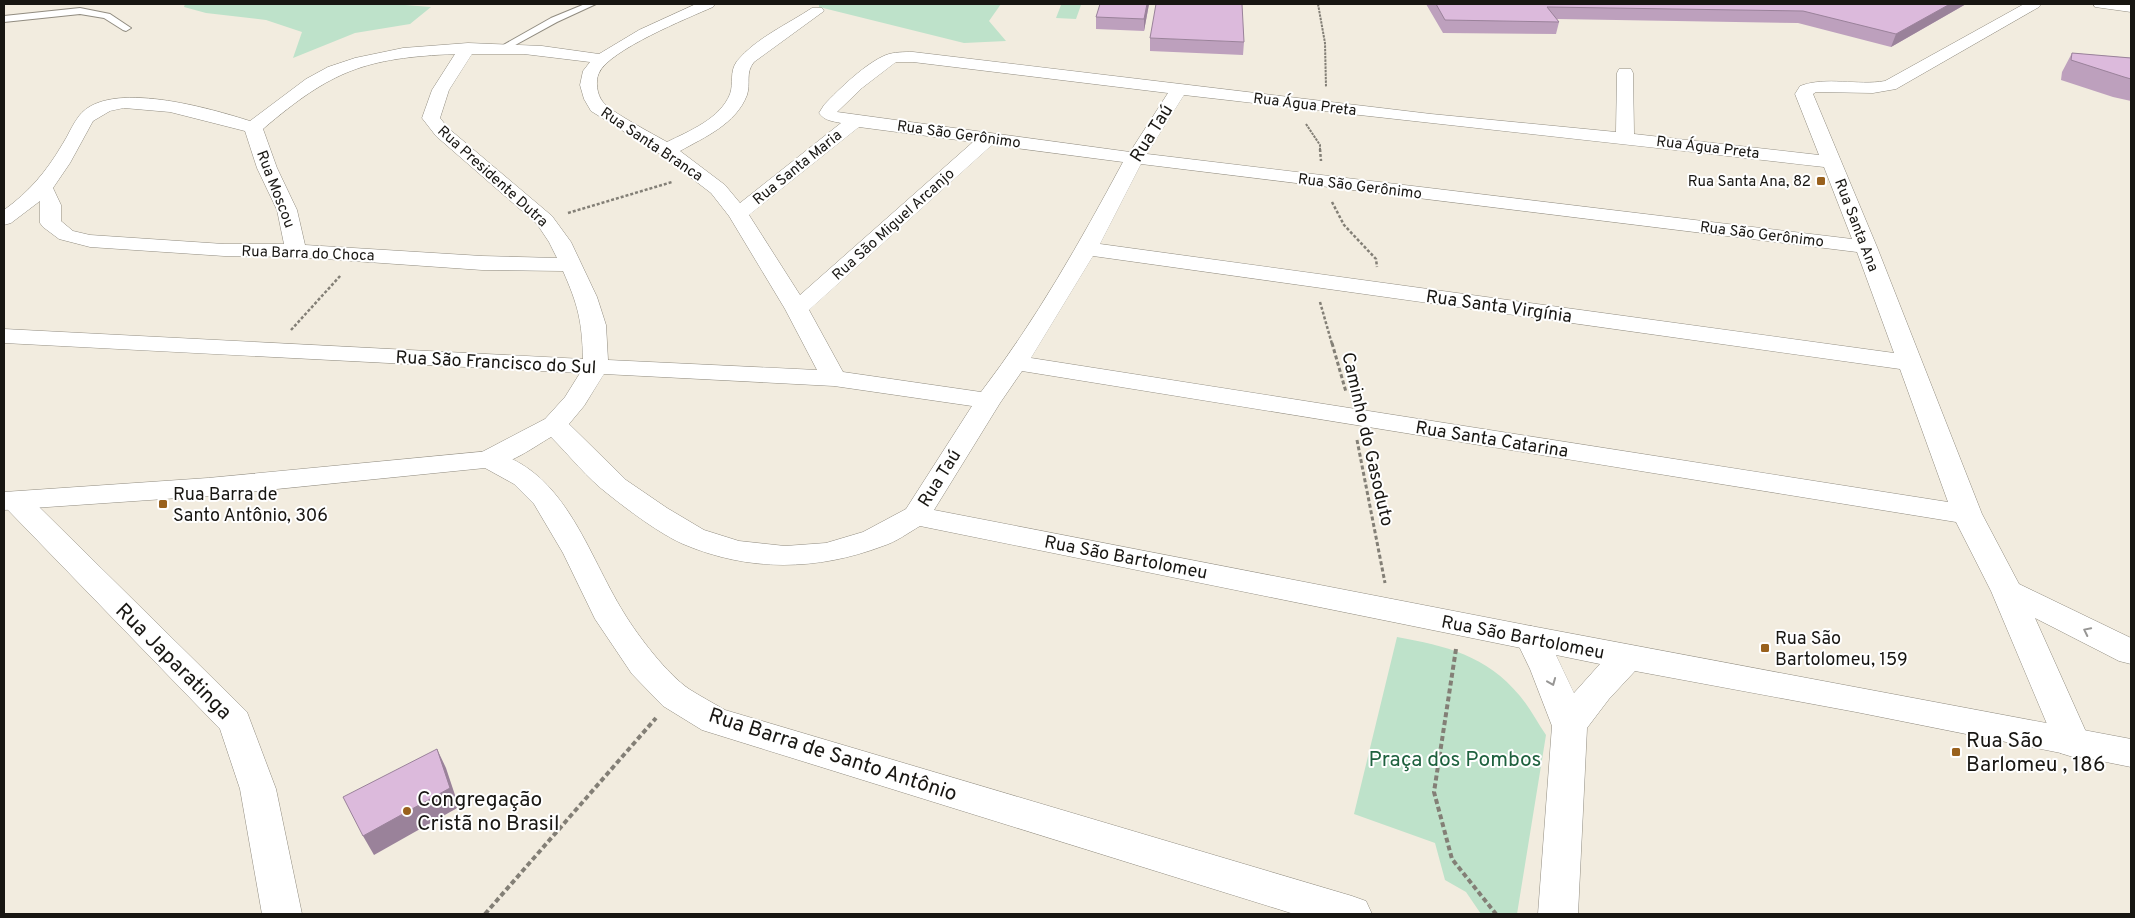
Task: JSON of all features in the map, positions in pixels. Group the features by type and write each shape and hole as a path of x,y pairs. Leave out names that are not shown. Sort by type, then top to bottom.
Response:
{"street":[{"name":"Rua Santa Branca","path":"708,4 665,22 601,60 591,70 588,83 591,97 597,107 666,150 718,189 738,214 797,309 834,378"},
{"name":"Rua Santa Ana","path":"2034,4 1890,85 1873,88 1814,87 1806,90 1804,94 1866,247 1967,514 2007,591 2073,743"},
{"path":"2100,4 2131,8"},
{"path":"666,150 723,117 733,106 740,93 739,73 742,66 755,53 817,11"},
{"path":"4,219 43,187 71,145 82,123 97,109 124,104 179,107 216,115 253,128 303,89 336,70 368,60 402,53 468,48 535,49 601,60"},
{"name":"Rua Presidente Dutra","path":"468,48 434,100 430,118 442,132 546,220 560,242 586,297 594,325 596,367"},
{"name":"Rua Água Preta","path":"855,120 831,116 828,113 828,109 889,60 896,58 927,58 1326,106 1833,162"},
{"path":"1625,73 1625,138"},
{"name":"Rua Taú","path":"554,425 616,486 657,515 693,537 738,551 785,556 826,553 874,539 916,516 988,401 1016,363 1087,249 1135,158 1179,89"},
{"name":"Rua São Gerônimo","path":"855,120 1135,158 1866,247"},
{"name":"Rua Santa Maria","path":"738,214 855,120"},
{"name":"Rua Moscou","path":"253,128 287,210 296,250"},
{"name":"Rua São Miguel Arcanjo","path":"797,309 989,138"},
{"path":"4,226 50,224 52,210 50,197 43,187"},
{"name":"Rua Barra do Choca","path":"50,224 66,235 90,241 224,250 296,250 482,263 571,265"},
{"name":"Rua Santa Virgínia","path":"1087,249 1911,363"},
{"name":"Rua São Francisco do Sul","path":"4,336 834,378 988,401"},
{"name":"Rua Santa Catarina","path":"1016,363 1967,514"},
{"path":"10,502 208,487 490,459 554,425 575,401 596,367"},
{"name":"Rua Barra de Santo Antônio","path":"490,459 524,478 545,498 578,553 611,619 644,665 675,697 714,720 784,743 1352,914"},
{"name":"Rua Japaratinga","path":"10,502 235,722 258,789 282,914"},
{"name":"Rua São Bartolomeu","path":"916,516 1629,658 1856,699 2131,754"},
{"path":"2007,591 2131,652"},
{"path":"1531,638 1547,669 1570,726 1558,914"},
{"path":"1570,726 1588,698 1629,658"}],"lane":[{"path":"502,48 554,20 592,4"},
{"path":"4,19 89,12 108,16 126,28"}],"path":[{"path":"1318,4 1325,43 1326,106 1303,120 1320,145 1322,181 1344,225 1376,259 1379,289"},
{"path":"546,220 699,174"},
{"path":"271,351 360,255"},
{"name":"Caminho do Gasoduto","path":"1320,302 1352,417 1390,610"},
{"path":"1456,648 1434,792 1452,859 1496,914"},
{"path":"485,914 675,697"}],"green space":[{"path":"185,4 392,4 431,7 410,24 355,33 293,58 302,32 266,20 206,13 184,7"},
{"path":"819,4 1001,4 989,21 1006,41 964,43 819,7"},
{"path":"1061,5 1081,5 1076,19 1056,18"},
{"name":"Praça dos Pombos","path":"1397,637 1432,644 1464,654 1493,671 1520,696 1546,735 1517,914 1481,914 1466,892 1445,880 1435,843 1354,814"}],"building":[{"path":"1100,4 1147,4 1144,19 1096,17"},
{"path":"1156,4 1242,4 1244,42 1150,38"},
{"path":"1436,4 1950,4 1896,34 1803,11 1547,7 1559,22 1445,20"},
{"path":"2072,53 2131,58 2131,79 2071,60"},
{"path":"437,749 450,788 363,836 343,797"}],"place":[{"name":"Rua Santa Ana, 82","path":"1821,181"},
{"name":"Rua Barra de Santo Antônio, 306","path":"163,504"},
{"name":"Rua São Bartolomeu, 159","path":"1765,648"},
{"name":"Rua São Barlomeu , 186","path":"1956,752"},
{"name":"Congregação Cristã no Brasil","path":"407,811"}]}
